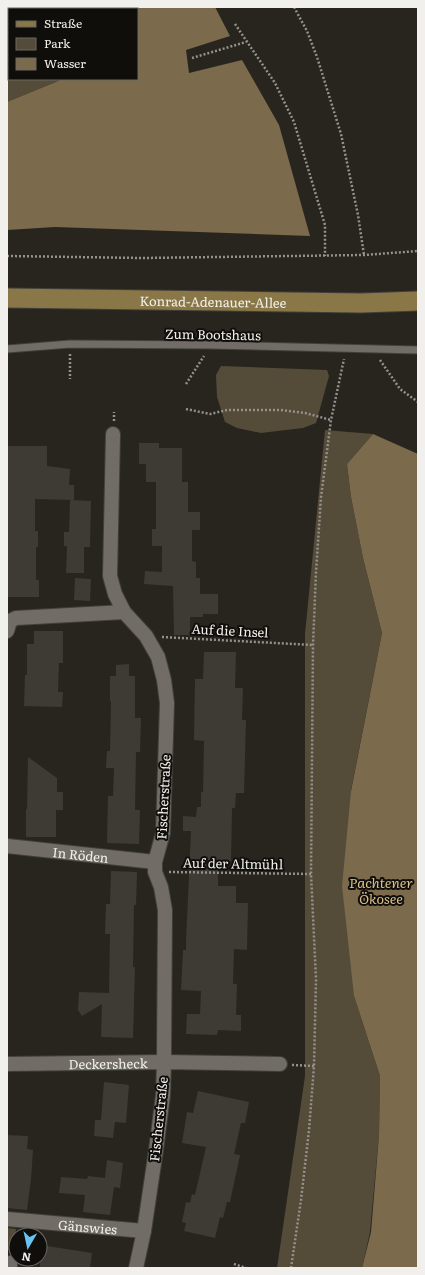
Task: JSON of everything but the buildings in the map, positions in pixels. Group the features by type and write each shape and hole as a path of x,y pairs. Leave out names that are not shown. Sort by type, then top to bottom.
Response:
{"street":[{"name":"Konrad-Adenauer-Allee","path":"7,298 361,303 418,301"},
{"name":"Fischerstraße","path":"113,434 110,576 115,594 124,612 146,636 158,657 164,680 167,703 163,833 155,867 161,887 164,910 163,1095 144,1232 136,1268"},
{"path":"7,631 10,621 16,618 124,612"},
{"name":"In Röden","path":"7,846 155,867"},
{"name":"Deckersheck","path":"7,1064 164,1062 284,1064"},
{"name":"Gänswies","path":"7,1219 144,1232"}],"lane":[{"name":"Zum Bootshaus","path":"7,348 70,344 210,345 418,350"}],"path":[{"path":"294,7 307,31 317,57 341,134 358,215 364,255"},
{"path":"235,24 275,83 294,122 325,225 325,256"},
{"path":"192,58 246,42"},
{"path":"7,256 142,258 325,256 418,252"},
{"path":"70,344 70,379"},
{"path":"186,384 210,345"},
{"path":"291,1268 301,1200 314,1066 316,979 312,874 313,645 316,572 322,496 331,420 346,349"},
{"path":"372,349 400,389 418,402"},
{"path":"186,409 210,414 227,410 281,410 305,413 331,420"},
{"name":"Auf die Insel","path":"146,636 313,645"},
{"name":"Auf der Altmühl","path":"155,867 312,874"},
{"path":"284,1064 314,1066"},
{"path":"234,1264 246,1268"}],"green space":[{"path":"8,30 8,80 61,80 7,102"},
{"path":"221,366 327,370 329,376 316,423 303,428 261,433 237,428 225,422 217,397 216,375"},
{"path":"325,430 373,434 347,464 351,497 363,558 382,633 351,790 354,996 380,1076 379,1135 370,1232 362,1268 277,1268 305,1076 305,634"},
{"path":"7,1228 8,1250 7,1250"}],"water":[{"path":"7,7 215,7 230,36 186,50 189,73 242,60 279,125 310,236 55,227 7,230 7,102 61,80 138,80 138,8 8,8 7,30"},
{"name":"Pachtener Ökosee","path":"373,434 418,454 418,1268 362,1268 371,1232 379,1135 380,1076 354,996 342,886 351,791 382,633 363,558 351,497 347,464"}]}
